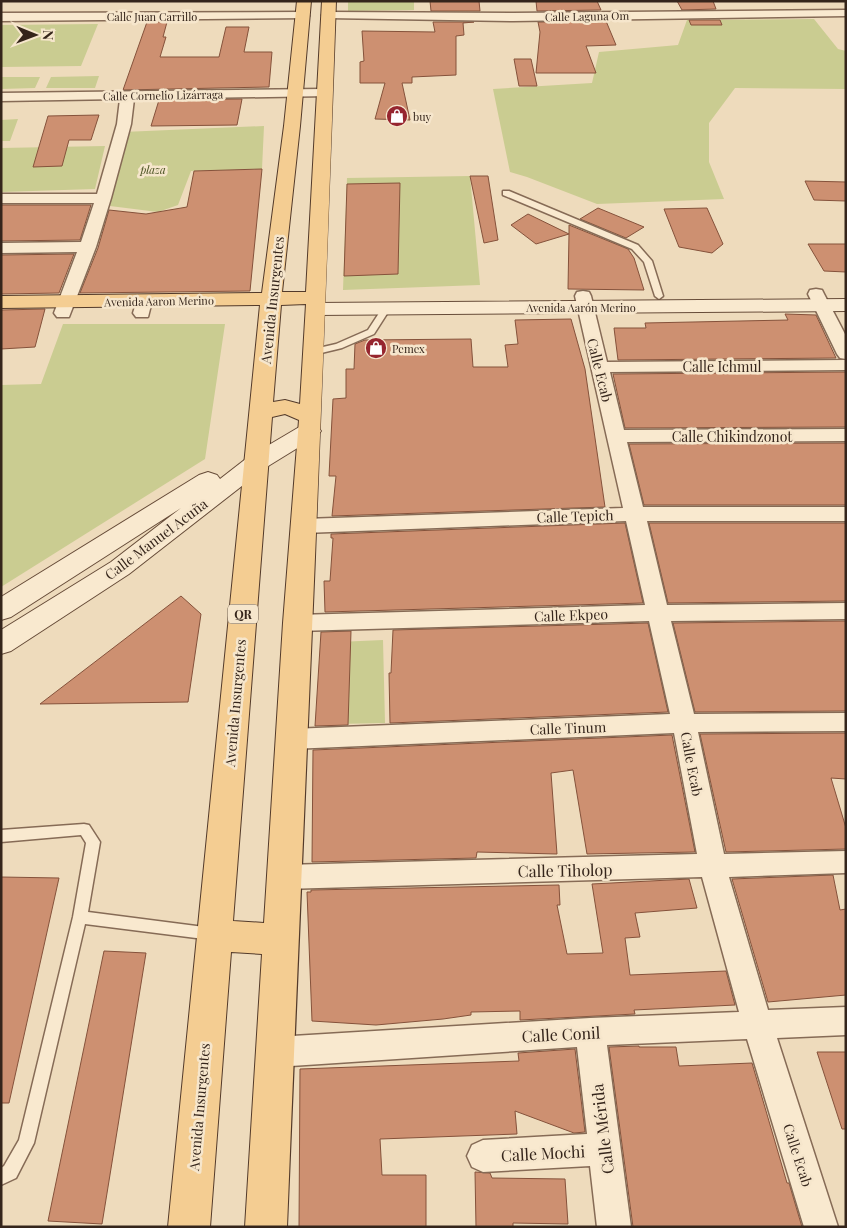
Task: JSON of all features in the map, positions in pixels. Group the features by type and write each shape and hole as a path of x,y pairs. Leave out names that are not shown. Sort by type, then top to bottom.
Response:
{"main road":[{"path":"266,1227 297,623 316,304 324,97 316,8"},
{"name":"Avenida Insurgentes","path":"189,1227 270,305 295,98 316,8"},
{"name":"Avenida Aarón Merino","path":"316,304 819,300 846,294"},
{"name":"Avenida Aarón Merino","path":"316,304 386,309 584,302 659,296 819,300 846,305"},
{"name":"Avenida Aaron Merino","path":"1,302 65,307 316,304"},
{"name":"Avenida Aaron Merino","path":"1,314 65,307"},
{"path":"263,385 287,391 296,390 312,383"},
{"path":"260,414 286,406 294,408 309,423"},
{"name":"Calle Manuel Acuña","path":"1,610 309,423"},
{"name":"Calle Manuel Acuña","path":"1,644 120,568 257,456"},
{"path":"214,935 280,940"}],"street":[{"path":"15,18 22,1"},
{"path":"79,17 87,1"},
{"path":"155,16 162,1"},
{"path":"417,1 418,17"},
{"path":"510,1 513,17"},
{"path":"579,1 584,16"},
{"path":"648,1 654,15"},
{"path":"719,1 726,15"},
{"path":"783,1 790,13"},
{"name":"Calle Juan Carrillo","path":"1,18 155,16 316,8"},
{"name":"Calle Laguna Om","path":"316,8 418,17 846,13"},
{"name":"Calle Cornelio Lizárraga","path":"1,97 127,100"},
{"name":"Calle Cornelio Lizárraga","path":"1,106 127,100 324,97"},
{"path":"65,307 104,198 127,100"},
{"path":"1,200 104,198"},
{"path":"1,248 88,247"},
{"path":"819,300 846,354"},
{"name":"Calle Ecab","path":"584,302 618,436 684,723 713,867 757,1024 821,1227"},
{"name":"Calle Ichmul","path":"599,367 846,365"},
{"name":"Calle Chikindzonot","path":"618,436 846,435"},
{"name":"Calle Tepich","path":"304,526 635,514 846,514"},
{"name":"Calle Ekpeo","path":"297,623 658,613 846,611"},
{"name":"Calle Tinum","path":"291,739 684,723 846,722"},
{"name":"Calle Tiholop","path":"284,877 846,862"},
{"name":"Calle Conil","path":"276,1052 590,1032 846,1021"},
{"name":"Calle Mérida","path":"590,1032 614,1227"},
{"name":"Calle Mochi","path":"483,1156 604,1149"}],"lane":[{"path":"506,193 635,247 648,261 659,296"},
{"path":"313,352 339,346 371,332 386,309"},
{"path":"1,836 84,829 92,842 80,917 26,1143 10,1172 1,1176"},
{"path":"80,917 214,935"}],"green space":[{"path":"348,1 414,1 414,10 348,11"},
{"path":"814,19 838,49 846,51 846,89 735,88 709,123 709,162 724,199 597,204 510,172 493,89 592,83 599,52 678,45 687,20"},
{"path":"98,24 81,66 1,67 1,25"},
{"path":"99,76 95,88 46,88 51,77"},
{"path":"1,77 40,77 35,88 1,89"},
{"path":"18,119 10,141 1,141 1,120"},
{"name":"plaza","path":"264,126 262,169 191,171 178,205 158,212 110,206 123,132"},
{"path":"105,146 95,189 1,192 1,148"},
{"path":"470,176 480,285 343,290 347,178"},
{"path":"63,324 225,324 205,459 1,587 1,385 41,384"},
{"path":"383,640 385,723 337,724 338,642"}],"building":[{"path":"430,1 479,1 480,11 431,11"},
{"path":"536,1 597,1 601,10 537,11"},
{"path":"677,1 713,1 716,9 682,10"},
{"path":"689,20 720,20 722,25 691,25"},
{"path":"606,21 616,45 586,46 596,73 536,73 540,32 538,22"},
{"path":"147,22 167,22 163,37 166,37 160,57 219,57 226,27 249,27 244,52 272,52 269,87 123,90"},
{"path":"433,22 474,22 463,23 464,35 456,36 456,75 412,77 412,83 402,83 410,120 375,119 385,83 360,83 360,62 364,61 362,31 435,32"},
{"path":"514,59 531,59 537,86 519,86"},
{"path":"242,99 237,125 151,126 159,100"},
{"path":"99,115 91,140 69,140 62,166 33,167 48,116"},
{"path":"262,169 250,291 80,293 98,248 109,210 146,214 187,207 194,171"},
{"path":"470,176 488,176 498,240 484,243"},
{"path":"805,181 846,182 846,201 814,200"},
{"path":"400,183 398,274 344,276 347,184"},
{"path":"1,205 91,205 80,240 1,241"},
{"path":"598,208 644,227 626,238 580,219"},
{"path":"707,208 723,244 712,253 679,247 664,209"},
{"path":"528,214 569,234 536,244 511,225"},
{"path":"569,225 628,249 634,258 644,290 568,289"},
{"path":"808,244 846,244 846,272 824,271"},
{"path":"74,254 59,293 1,294 1,255"},
{"path":"45,309 35,347 1,349 1,310"},
{"path":"785,314 816,315 836,358 618,360 614,328 646,328 645,323 788,320"},
{"path":"571,319 585,369 605,507 332,516 336,476 329,476 333,399 346,398 346,369 354,369 355,344 365,340 471,339 473,367 508,367 505,345 518,344 515,320"},
{"path":"846,372 846,427 625,428 613,374"},
{"path":"846,443 846,505 644,505 629,444"},
{"path":"625,523 643,603 325,612 324,581 330,581 333,538 331,538 331,534"},
{"path":"649,523 846,523 846,601 668,603"},
{"path":"181,596 201,614 188,702 40,704"},
{"path":"846,621 846,711 695,712 673,623"},
{"path":"648,623 668,712 390,723 389,673 391,673 393,630"},
{"path":"351,631 348,725 315,726 321,632"},
{"path":"846,733 846,779 831,778 846,828 846,849 726,852 700,734"},
{"path":"672,735 695,852 587,854 573,770 551,773 557,854 477,852 476,858 312,862 313,750"},
{"path":"833,875 840,910 846,909 846,995 768,1002 732,879"},
{"path":"1,877 59,878 9,1103 1,1103"},
{"path":"689,879 697,908 635,913 640,937 625,938 630,975 726,971 735,1005 634,1010 635,1014 520,1020 520,1011 471,1012 471,1015 443,1019 376,1025 312,1021 307,892 311,892 311,890 559,885 560,905 557,905 567,954 603,953 592,884"},
{"path":"104,951 146,953 102,1224 48,1221"},
{"path":"609,1047 676,1047 679,1066 752,1063 787,1183 789,1183 802,1227 633,1227"},
{"path":"575,1049 585,1132 574,1133 515,1111 517,1134 380,1139 382,1175 426,1175 426,1227 299,1227 300,1069 519,1061 518,1053"},
{"path":"817,1052 846,1052 846,1129 842,1129"},
{"path":"475,1172 490,1173 492,1178 565,1179 568,1224 513,1223 513,1227 476,1227"}],"place":[{"name":"buy","path":"397,116"},
{"name":"Pemex","path":"376,348"}]}
